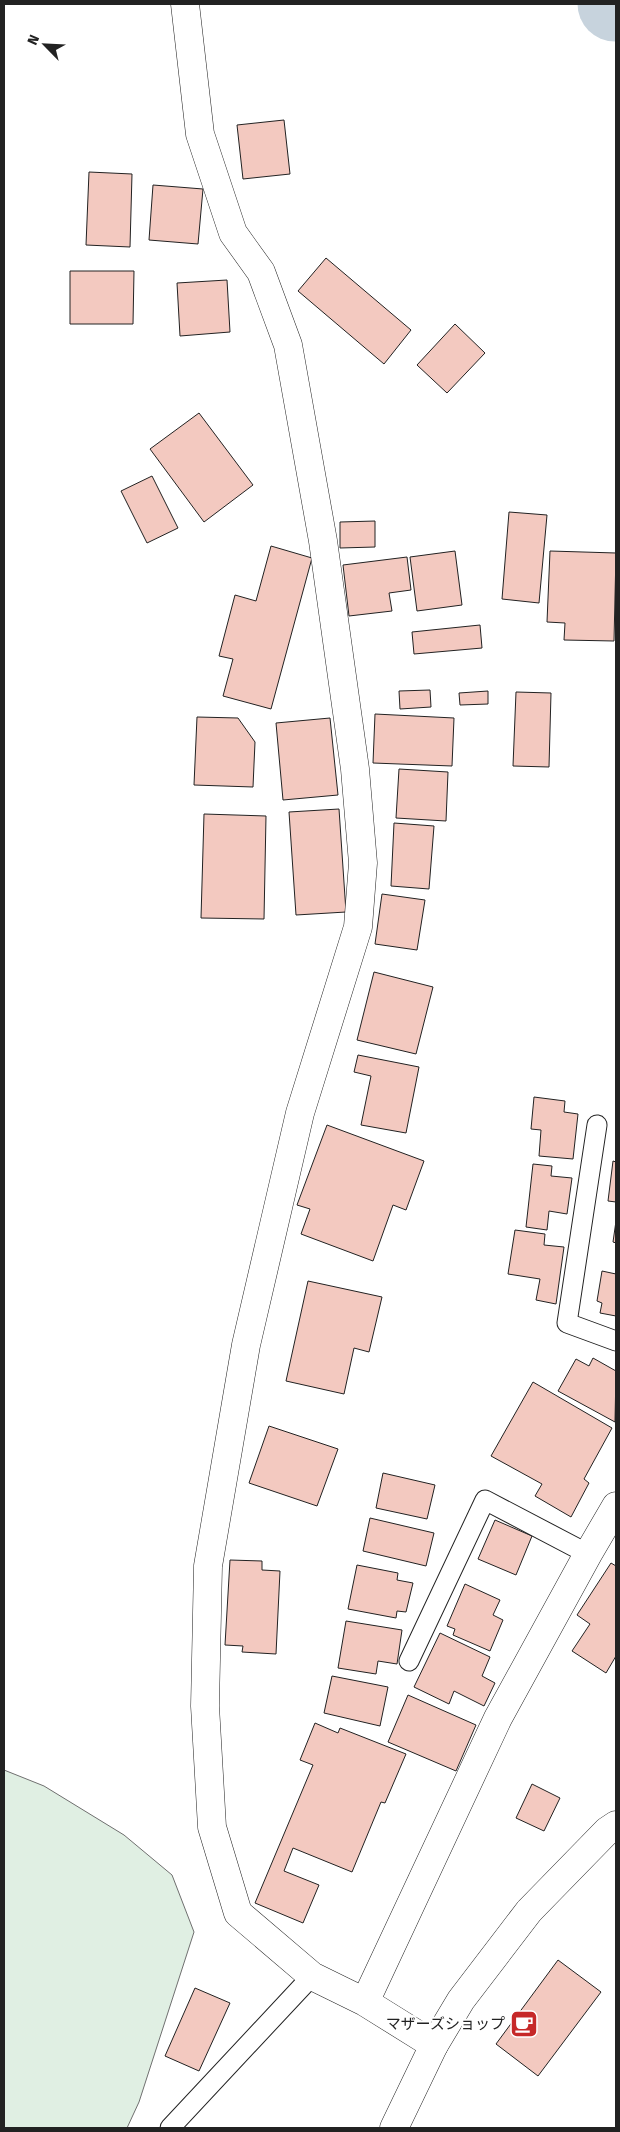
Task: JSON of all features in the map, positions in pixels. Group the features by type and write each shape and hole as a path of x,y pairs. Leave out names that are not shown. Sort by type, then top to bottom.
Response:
{"street":[{"path":"185,4 200,134 233,233 261,272 288,345 323,541 355,769 363,863 358,927 300,1113 246,1345 208,1566 205,1706 212,1827 238,1912 312,1976 365,2002 434,2045"},
{"path":"365,2002 498,1718 616,1506"},
{"path":"394,2128 434,2045 461,2000 529,1911 616,1825"}],"lane":[{"path":"597,1125 567,1323 616,1341"},
{"path":"409,1661 485,1500 588,1554"},
{"path":"170,2128 312,1976"}],"green space":[{"path":"4,1770 44,1786 124,1835 172,1875 194,1932 139,2102 127,2128 4,2128"}],"building":[{"path":"284,120 290,174 243,179 237,125"},
{"path":"89,172 132,174 130,247 86,245"},
{"path":"153,185 203,189 198,244 149,240"},
{"path":"326,258 411,330 384,364 298,291"},
{"path":"70,271 134,271 133,324 70,324"},
{"path":"227,280 230,332 180,336 177,283"},
{"path":"455,324 485,353 447,393 417,365"},
{"path":"199,413 253,485 204,522 150,449"},
{"path":"152,476 178,528 147,543 121,491"},
{"path":"509,512 547,515 539,603 502,599"},
{"path":"375,521 375,547 340,548 340,522"},
{"path":"271,546 312,558 271,709 223,696 233,659 219,656 235,595 256,601"},
{"path":"455,551 462,605 417,611 410,557"},
{"path":"550,551 616,553 614,641 564,640 565,623 547,622"},
{"path":"407,557 411,590 389,593 392,611 349,616 343,565"},
{"path":"480,625 482,648 414,654 412,632"},
{"path":"430,690 431,707 400,709 399,691"},
{"path":"488,691 488,704 460,705 459,693"},
{"path":"516,692 551,693 549,767 513,766"},
{"path":"375,714 454,718 452,766 373,763"},
{"path":"197,717 238,718 255,742 253,787 194,785"},
{"path":"330,718 338,795 283,800 276,723"},
{"path":"399,769 448,772 446,821 396,818"},
{"path":"339,809 346,912 296,915 289,812"},
{"path":"204,814 266,816 264,919 201,918"},
{"path":"394,823 434,826 429,889 391,886"},
{"path":"382,894 425,900 417,950 375,944"},
{"path":"374,972 433,987 416,1054 357,1040"},
{"path":"358,1055 419,1067 406,1133 361,1125 371,1076 354,1072"},
{"path":"534,1097 565,1101 564,1112 578,1114 573,1159 539,1156 541,1130 531,1129"},
{"path":"327,1125 424,1161 406,1210 393,1205 373,1261 301,1234 310,1209 297,1205"},
{"path":"613,1161 616,1162 616,1202 608,1201"},
{"path":"533,1164 552,1166 551,1176 572,1178 567,1214 549,1211 547,1230 526,1227"},
{"path":"616,1221 616,1243 613,1242"},
{"path":"515,1230 545,1234 544,1245 564,1247 556,1304 536,1300 540,1279 508,1274"},
{"path":"602,1271 616,1274 616,1316 600,1313 602,1303 597,1301"},
{"path":"308,1281 382,1297 369,1352 354,1348 344,1394 286,1381"},
{"path":"593,1358 616,1371 615,1422 558,1391 576,1359 589,1366"},
{"path":"533,1382 612,1428 584,1479 589,1483 571,1517 535,1496 542,1484 491,1456"},
{"path":"269,1426 338,1449 317,1506 249,1483"},
{"path":"383,1473 435,1485 427,1519 376,1508"},
{"path":"370,1518 434,1533 426,1566 363,1551"},
{"path":"495,1520 532,1536 516,1575 478,1559"},
{"path":"230,1560 262,1561 262,1570 280,1571 276,1654 242,1652 243,1646 225,1645"},
{"path":"611,1563 616,1566 616,1656 606,1673 572,1651 590,1624 577,1615"},
{"path":"357,1565 398,1573 397,1580 413,1583 406,1612 397,1611 396,1618 348,1609"},
{"path":"465,1584 500,1600 493,1615 503,1620 490,1651 453,1635 455,1629 447,1626"},
{"path":"346,1621 402,1630 397,1664 378,1661 376,1674 338,1668"},
{"path":"440,1633 490,1657 482,1676 495,1683 484,1706 454,1691 449,1704 414,1687"},
{"path":"332,1676 388,1687 380,1726 324,1713"},
{"path":"408,1695 476,1725 456,1771 388,1742"},
{"path":"315,1723 338,1733 340,1728 406,1754 385,1803 381,1802 352,1872 293,1848 284,1871 319,1885 303,1923 255,1903 313,1765 300,1760"},
{"path":"532,1784 560,1798 544,1831 516,1818"},
{"path":"558,1960 601,1992 538,2076 496,2044"},
{"path":"195,1988 230,2003 199,2071 165,2056"}],"place":[{"name":"マザーズショップ","path":"524,2024"}]}
